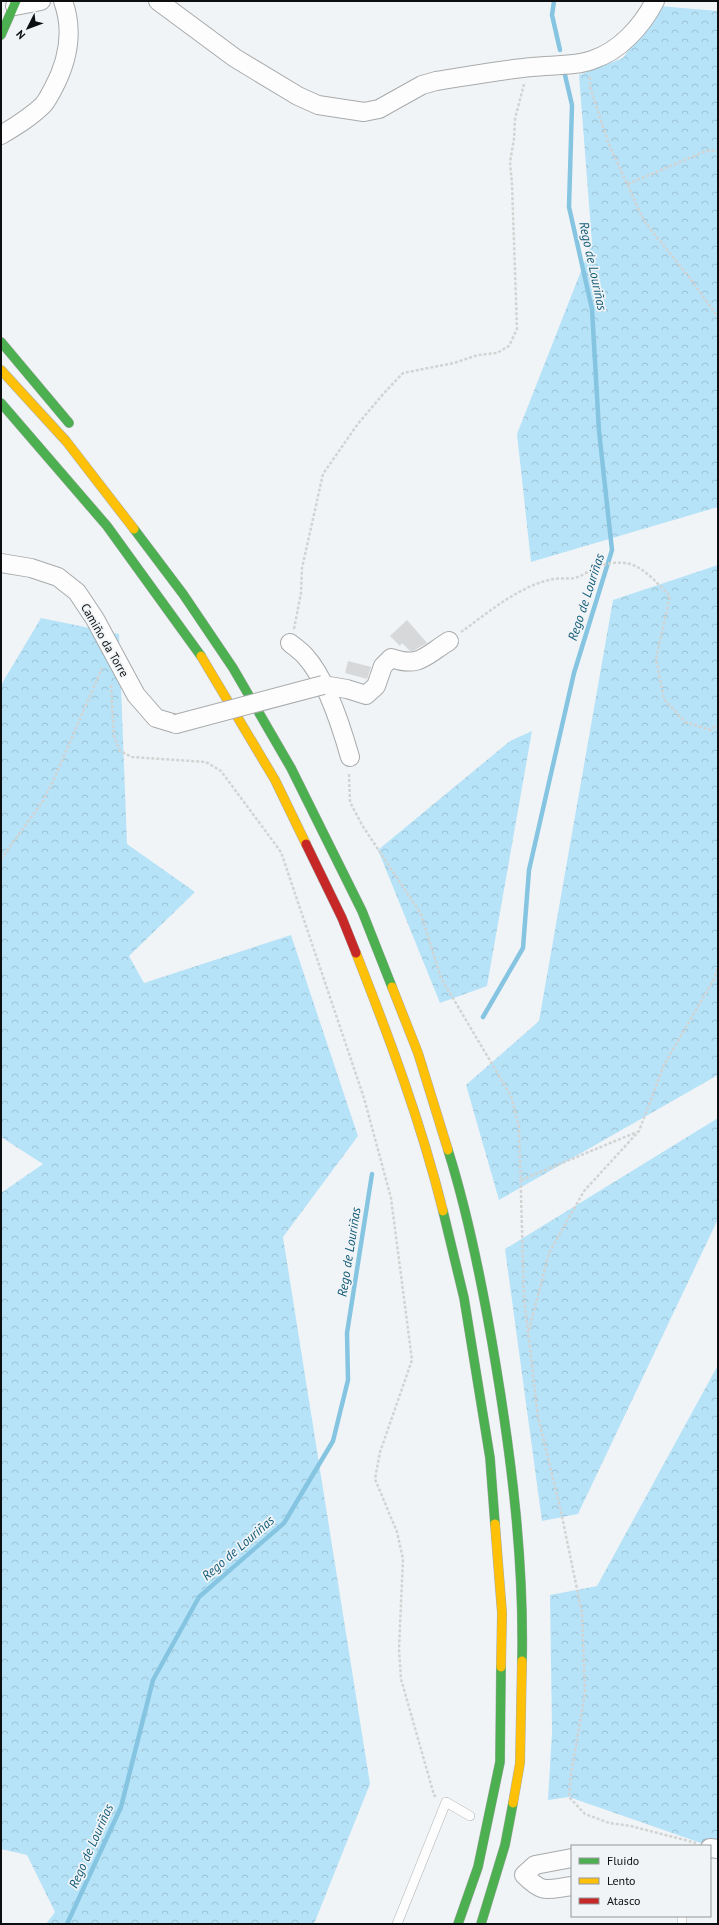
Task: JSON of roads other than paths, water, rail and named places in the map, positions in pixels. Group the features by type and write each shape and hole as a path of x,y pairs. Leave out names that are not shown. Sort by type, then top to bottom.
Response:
{"main road":[{"path":"1,35 15,4"},
{"path":"1,342 74,429"},
{"path":"1,370 66,441 130,522 183,594 233,668 292,768 362,911 418,1053 456,1175 484,1290 509,1447 523,1612 520,1763 505,1845 481,1924"},
{"path":"1,403 107,526 121,545 199,653 275,780 342,918 397,1059 435,1180 464,1298 490,1458 502,1613 500,1762 478,1867 458,1924"},
{"path":"99,468 130,522"}],"street":[{"path":"15,4 41,1"},
{"path":"1,135 28,118 45,104 59,78 69,48 69,16 63,1"},
{"path":"158,1 235,58 298,96 318,105 364,112 379,109 422,85 436,81 530,67 591,61 608,53 630,36 648,15 655,1"},
{"name":"Camiño da Torre","path":"1,563 31,568 58,576 77,592 95,619 136,695 156,718 176,724 323,685"},
{"path":"323,685 347,689 366,695 376,686 383,666 390,658 403,662 414,662 449,641"},
{"path":"290,642 307,658 323,685 345,738 350,757"},
{"path":"571,1858 535,1865 524,1875 531,1883 545,1891 571,1886"}],"lane":[{"path":"397,1924 446,1802 470,1816"}],"waterway":[{"name":"Rego de Louriñas","path":"554,1 552,15 560,50"},
{"name":"Rego de Louriñas","path":"483,1017 523,948 529,870 574,673 612,550 599,431 592,309 569,207 572,105 565,75"},
{"name":"Rego de Louriñas","path":"67,1924 121,1807 153,1680 199,1597 284,1523 333,1441 348,1380 347,1333 372,1174"}]}
